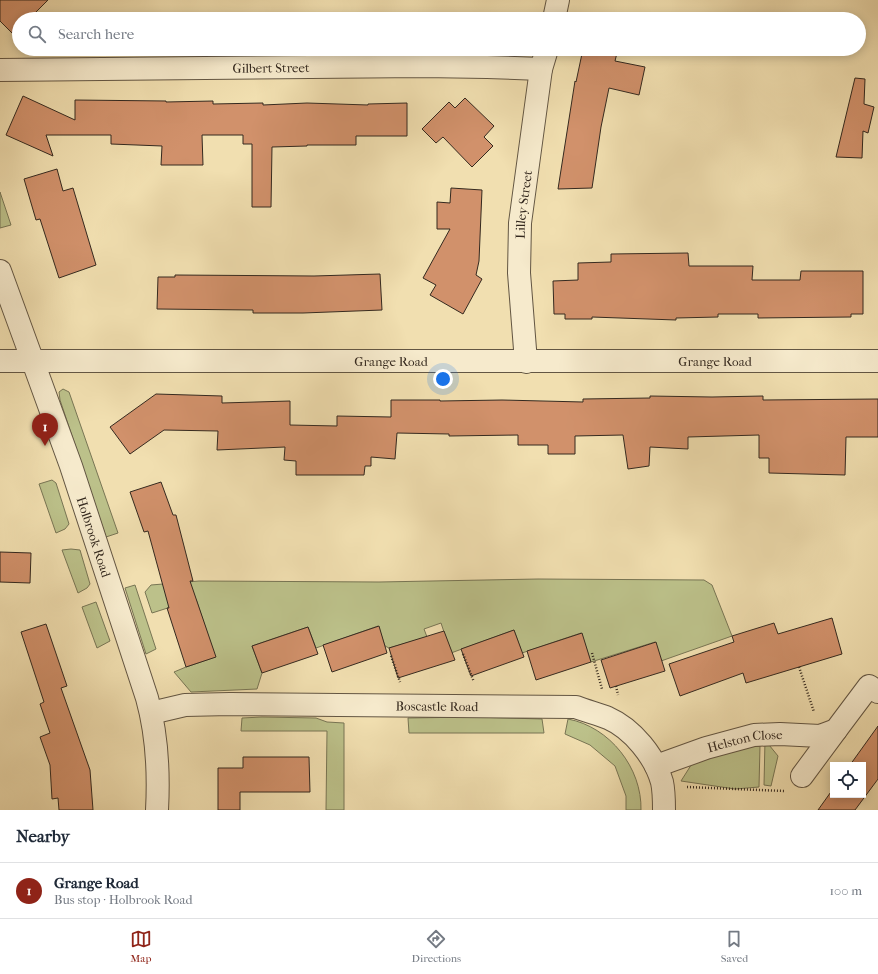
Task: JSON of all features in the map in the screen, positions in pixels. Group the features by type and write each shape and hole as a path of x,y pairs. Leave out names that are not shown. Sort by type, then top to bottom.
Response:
{"street":[{"path":"555,12 558,0"},
{"name":"Gilbert Street","path":"0,70 414,66 487,67 544,59"},
{"name":"Lilley Street","path":"526,362 520,273 520,223 544,59"},
{"name":"Holbrook Road","path":"0,271 71,466 151,713 158,768 157,810"},
{"name":"Grange Road","path":"0,361 878,361"},
{"path":"802,776 828,733 869,686 878,692"},
{"name":"Boscastle Road","path":"151,713 185,706 230,704 576,707 609,719 622,727 642,744 659,775 664,810"},
{"name":"Helston Close","path":"659,775 706,748 754,735 828,733"}],"path":[{"path":"592,653 609,719"},
{"path":"799,667 812,704 828,733"},
{"path":"659,775 686,787 784,791 796,788 802,776"}],"green space":[{"path":"0,192 11,225 0,228"},
{"path":"63,389 69,392 118,533 106,537 60,400 59,392"},
{"path":"52,480 56,483 69,524 65,529 56,533 39,484"},
{"path":"62,550 80,550 90,584 87,588 78,593"},
{"path":"538,579 704,580 712,585 732,636 661,661 655,642 591,662 581,633 522,653 514,630 451,653 441,623 424,629 427,637 389,648 385,646 378,626 316,648 308,627 252,646 262,673 257,689 191,692 174,672 215,657 196,599 152,613 145,592 151,585 199,581 379,582"},
{"path":"135,585 156,649 146,654 125,588"},
{"path":"96,602 110,641 97,648 82,607"},
{"path":"473,717 542,719 544,733 409,733 408,718"},
{"path":"242,718 316,718 327,722 344,723 344,810 326,810 327,731 241,731"},
{"path":"568,719 583,723 597,731 610,740 621,752 636,779 640,794 641,810 626,810 626,796 615,766 590,745 565,734"},
{"path":"765,740 778,756 771,786 764,785"},
{"path":"760,746 759,787 735,789 681,781 700,751"}],"building":[{"path":"0,0 48,0 36,12 12,12 12,33 0,21"},
{"path":"582,56 616,56 615,61 645,67 639,95 609,88 601,127 592,188 558,189 575,81 576,82"},
{"path":"855,78 865,79 864,104 874,107 868,133 863,131 862,158 836,157"},
{"path":"23,96 75,120 75,100 166,102 213,101 213,104 263,103 263,105 307,103 368,105 407,103 407,136 356,136 356,145 272,147 271,207 252,207 252,144 243,144 243,135 202,135 203,165 161,165 162,146 111,144 111,135 46,135 53,156 6,135"},
{"path":"465,98 494,126 484,137 493,146 472,167 443,137 436,143 422,129 449,102 455,108"},
{"path":"57,169 63,191 73,188 96,265 59,278 40,219 36,220 24,179"},
{"path":"451,188 482,190 479,261 476,275 482,279 463,314 430,295 436,285 423,278 450,229 437,229 437,202 450,203"},
{"path":"688,253 689,266 753,266 752,280 800,280 801,271 863,271 863,314 851,314 851,317 758,318 758,314 718,314 718,317 676,318 676,320 592,317 592,319 565,319 565,314 554,314 553,281 578,280 578,263 611,262 611,254"},
{"path":"380,274 382,310 253,313 253,310 157,309 158,277 175,277 175,275 314,276"},
{"path":"156,394 222,396 222,403 290,401 290,425 337,426 337,416 391,417 391,400 583,402 583,399 650,398 650,396 763,396 763,400 878,399 878,437 846,437 845,475 769,473 769,458 759,458 759,435 688,437 688,449 650,447 649,466 628,469 623,435 575,436 575,454 548,454 548,445 518,445 518,435 449,436 449,434 397,433 395,459 371,457 371,466 365,466 364,475 296,475 296,461 284,460 285,447 217,450 218,431 164,430 130,454 110,427"},
{"path":"161,482 173,515 176,515 193,581 190,581 216,657 186,667 167,608 169,608 148,531 144,532 130,492"},
{"path":"0,552 31,553 30,583 0,582"},
{"path":"832,618 842,654 746,683 743,673 680,696 669,664 734,642 732,636 774,623 778,634"},
{"path":"46,624 67,686 61,688 90,770 93,810 59,810 58,798 52,799 50,765 40,737 50,733 40,704 44,702 21,632"},
{"path":"379,626 387,653 332,672 323,645"},
{"path":"308,627 318,654 262,673 252,646"},
{"path":"514,630 524,657 471,676 461,649"},
{"path":"444,631 455,660 398,678 389,648"},
{"path":"582,633 591,662 536,680 527,651"},
{"path":"656,642 665,671 610,688 601,660"},
{"path":"878,726 878,779 866,795 866,762 852,762"},
{"path":"243,757 309,757 310,792 240,792 240,810 218,810 218,768 243,768"},
{"path":"830,793 830,798 864,798 855,810 818,810"}],"place":[{"name":"Grange Road","path":"45,446"}]}
